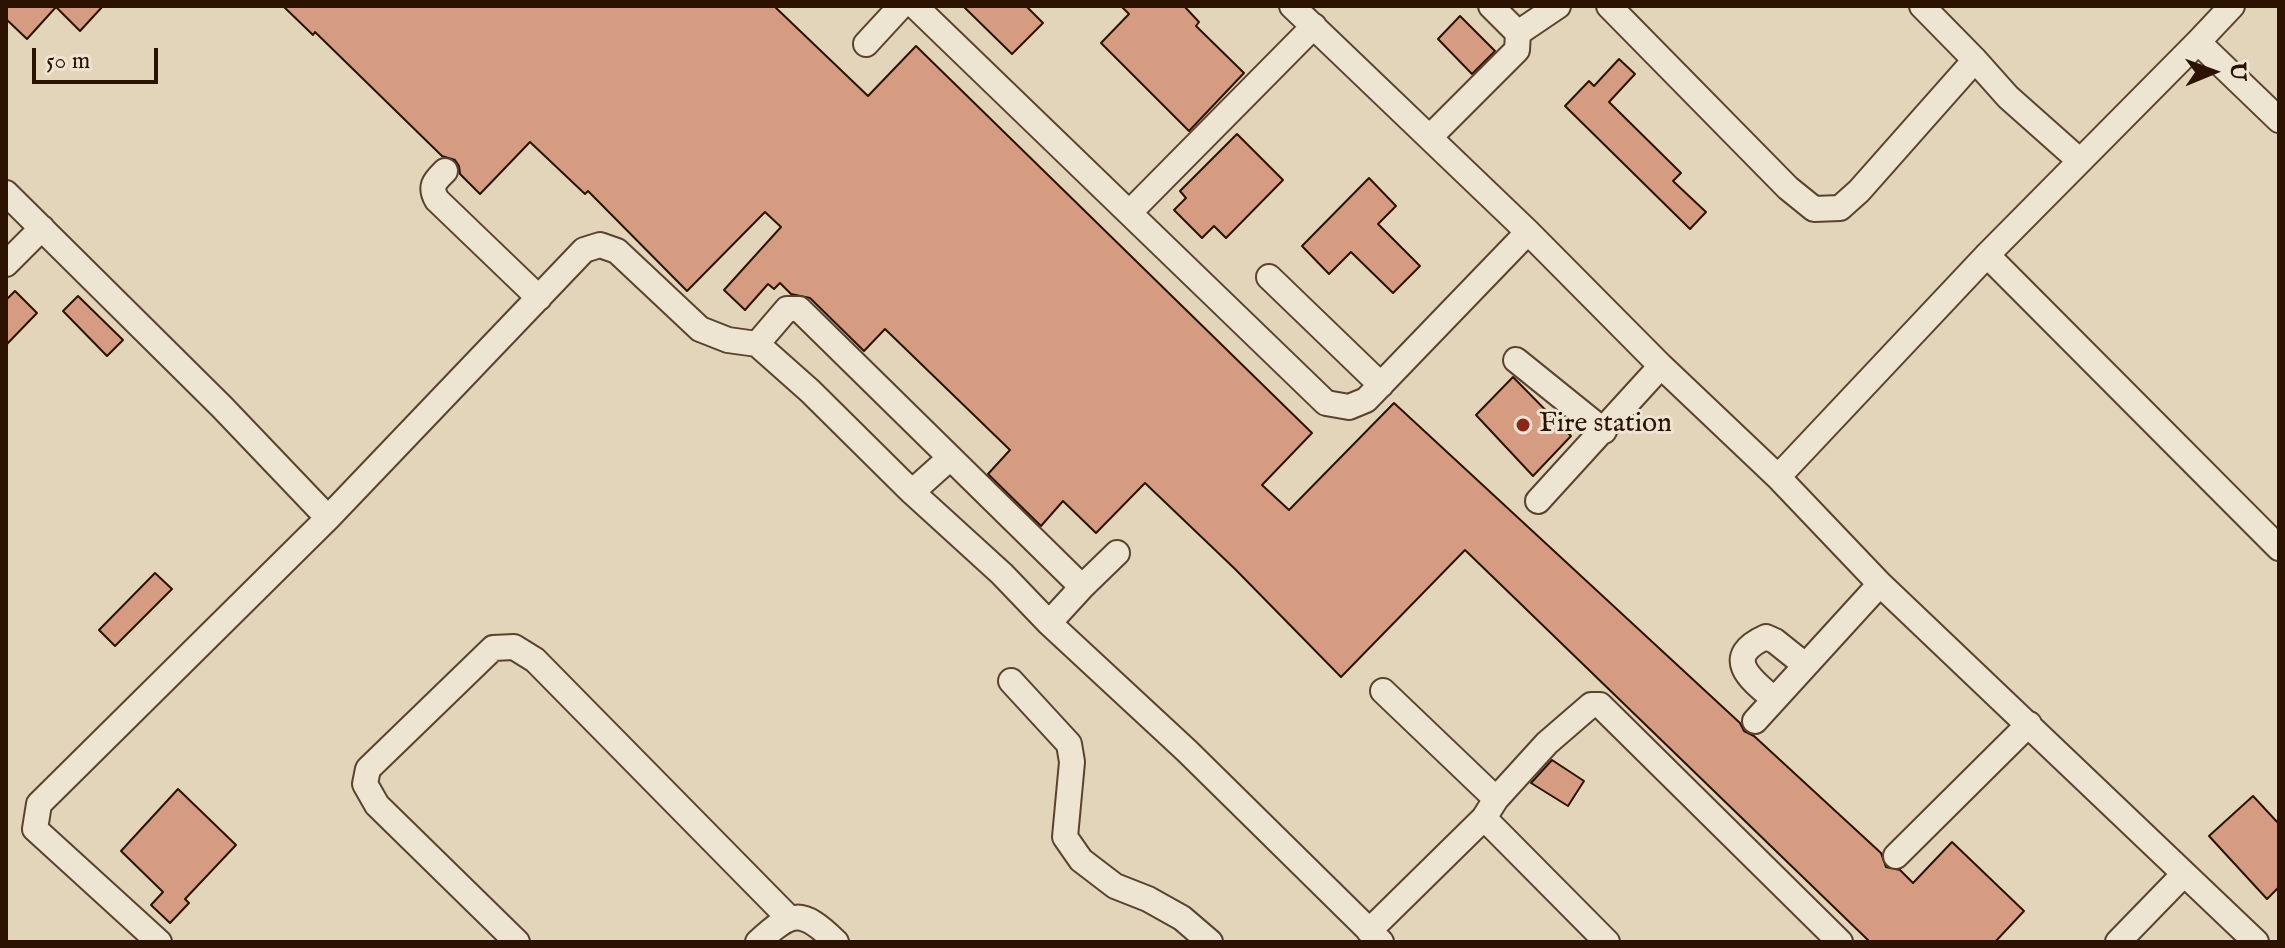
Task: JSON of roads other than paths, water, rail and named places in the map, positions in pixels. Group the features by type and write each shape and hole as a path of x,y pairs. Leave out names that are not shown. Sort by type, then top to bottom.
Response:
{"lane":[{"path":"866,44 901,6"},
{"path":"915,6 1326,403 1349,407 1366,400 1528,232"},
{"path":"1430,137 1517,50 1518,33 1491,6"},
{"path":"1518,33 1558,6"},
{"path":"1609,6 1788,188 1814,209 1840,208 1859,191 1975,60"},
{"path":"1922,6 2008,97 2080,161"},
{"path":"1778,477 1987,255 2198,42 2220,10"},
{"path":"1130,212 1304,13 1661,366 1778,477 1880,584 2256,942"},
{"path":"2198,42 2279,120"},
{"path":"445,171 433,183 432,191 437,200 539,298"},
{"path":"6,193 328,518"},
{"path":"6,264 42,228"},
{"path":"159,942 35,829 39,804 328,518 584,250 600,245 617,251 700,329 728,340 757,344 810,391 912,492 1002,574 1049,623 1187,751 1375,936 1547,743 1591,705 1600,705 1840,942"},
{"path":"1987,255 2279,548"},
{"path":"1269,277 1381,385"},
{"path":"757,344 787,309 799,309 1082,587"},
{"path":"1516,360 1604,431"},
{"path":"1538,501 1661,366"},
{"path":"912,492 950,458"},
{"path":"1049,623 1117,553"},
{"path":"1755,721 1880,584"},
{"path":"1774,699 1747,676 1743,667 1744,655 1754,642 1766,637 1775,641 1805,665"},
{"path":"517,942 377,805 365,784 368,769 493,648 514,647 535,660 788,917"},
{"path":"1011,681 1069,744 1072,762 1065,837 1081,860 1115,886 1148,899 1182,918 1210,942"},
{"path":"1383,691 1607,942"},
{"path":"1896,856 2029,724"},
{"path":"2118,942 2184,874"},
{"path":"758,942 788,917 799,917 816,924 836,942"}],"place":[{"name":"Fire station","path":"1523,425"}]}
